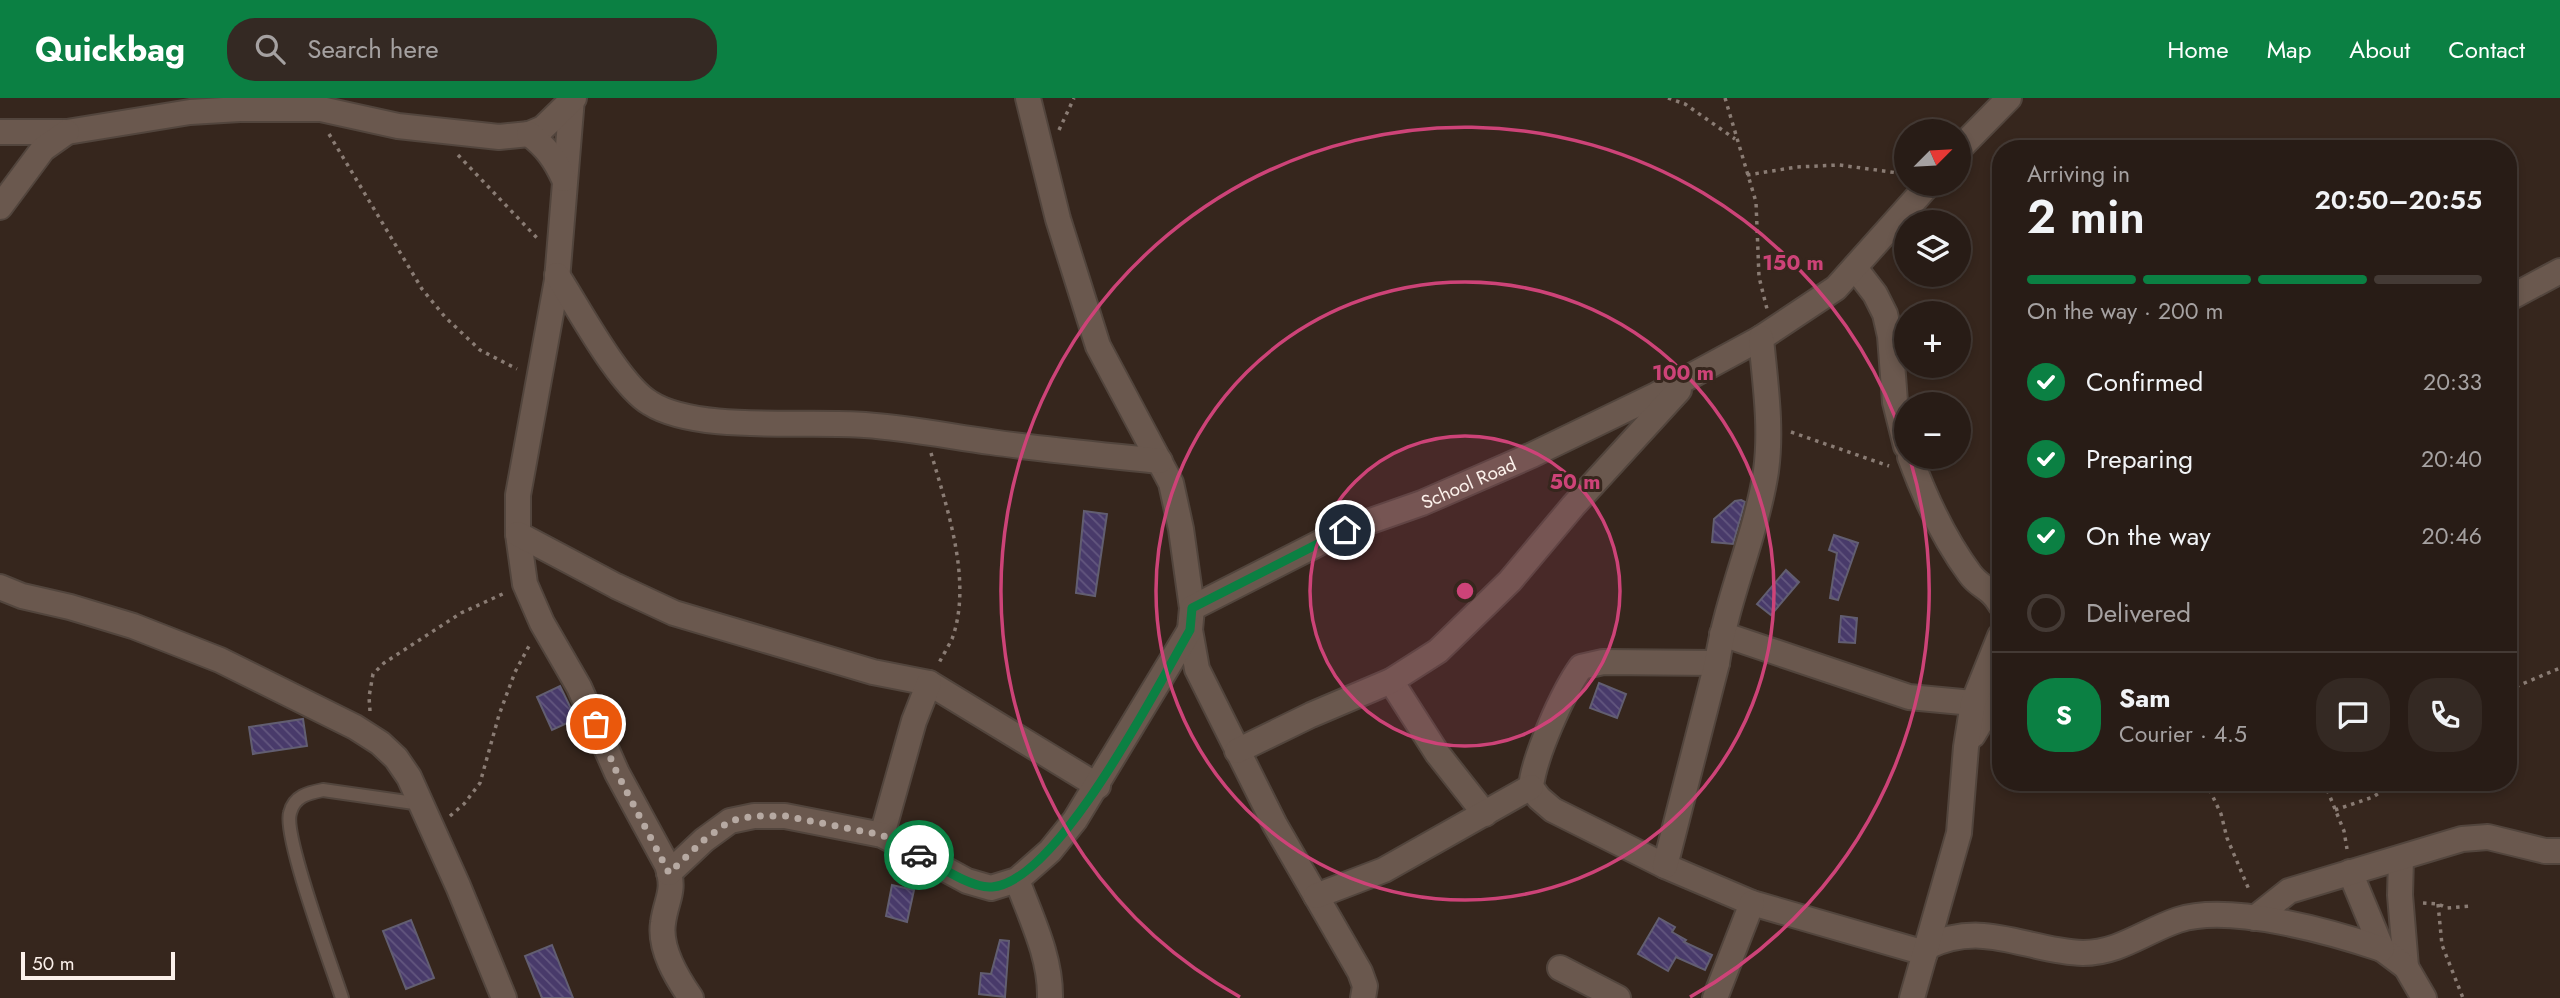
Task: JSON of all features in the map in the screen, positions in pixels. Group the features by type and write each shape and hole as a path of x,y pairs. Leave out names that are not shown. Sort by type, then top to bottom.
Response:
{"street":[{"path":"0,132 67,132 190,113 317,105 398,126 499,137 528,134 543,128 573,98"},
{"path":"573,98 558,267 518,495 518,534 526,584 542,622 579,687 617,773 669,873 672,882 671,899 663,922 663,937 666,952 691,998"},
{"path":"1028,98 1058,219 1098,346 1171,483 1181,529 1197,669 1275,825 1360,972 1365,986 1364,998"},
{"path":"1971,137 2009,98"},
{"path":"0,207 43,149 67,132"},
{"path":"528,134 544,146 556,161 564,179"},
{"name":"School Road","path":"1191,619 1345,530 1422,503 1532,456 1656,395 1766,335 1836,288 1918,196"},
{"path":"558,267 630,386 648,403 669,413 730,422 819,422 925,430 991,442 1160,461"},
{"path":"1855,268 1875,294 1885,314 1890,336 1894,392"},
{"path":"2517,294 2560,271"},
{"path":"1665,866 1722,634 1766,471 1769,424 1766,335"},
{"path":"1237,751 1311,715 1391,681 1438,651 1510,581 1573,506 1694,374"},
{"path":"1914,469 1938,522 1961,562 1976,582 1992,590"},
{"path":"518,534 616,586 674,613 873,672 929,683 1098,786"},
{"path":"0,587 22,596 133,626 220,660 355,727 380,743 410,777 503,998"},
{"path":"669,873 704,840 730,821 754,816 785,816 882,835 967,881 991,888 1017,880 1050,851 1098,786 1191,619"},
{"path":"1722,634 1909,697 1973,703"},
{"path":"1912,998 1959,833 1966,747 1973,703 1992,656"},
{"path":"1717,663 1603,662 1581,667 1552,725 1533,772 1531,787 1553,810 1665,866 1752,903 1926,950 1944,939 1966,934 2081,953 2101,952 2119,947 2181,919 2257,916 2342,935 2382,949 2406,967 2424,998"},
{"path":"1391,681 1437,753 1485,814"},
{"path":"882,835 914,721 929,683"},
{"path":"1966,747 1992,703"},
{"path":"1316,897 1384,870 1531,787"},
{"path":"2257,916 2289,891 2462,839 2488,837 2545,852 2560,851"},
{"path":"2401,858 2400,895 2406,967"},
{"path":"2350,872 2382,949"},
{"path":"1017,880 1045,956 1051,980 1050,998"},
{"path":"1715,998 1752,903"},
{"path":"1560,968 1618,998"}],"lane":[{"path":"342,998 294,850 289,815 295,800 308,793 323,790 422,804"}],"path":[{"path":"1668,98 1685,104 1737,141"},
{"path":"1725,98 1756,202 1759,277 1766,335"},
{"path":"317,105 330,138 422,289 445,317 480,350 538,380"},
{"path":"434,131 558,267"},
{"path":"1747,175 1797,167 1839,165 1894,172"},
{"path":"1769,424 1894,460"},
{"path":"925,430 951,527 959,581 958,611 952,637 929,683"},
{"path":"380,743 370,716 369,697 373,674 384,663 461,613 526,584"},
{"path":"432,832 464,804 480,783 499,715 515,672 542,622"},
{"path":"2517,686 2560,668"},
{"path":"2210,791 2257,916"},
{"path":"2328,791 2344,831 2350,872"},
{"path":"2335,810 2381,791"},
{"path":"2400,895 2406,902 2438,904 2447,908 2472,906"},
{"path":"2438,904 2442,945 2463,998"}],"building":[{"path":"1735,501 1745,502 1733,544 1712,542 1714,519"},
{"path":"1084,511 1107,514 1095,596 1076,593"},
{"path":"1834,535 1858,543 1838,600 1830,598 1837,553 1829,550"},
{"path":"1786,570 1799,582 1771,615 1757,604"},
{"path":"1841,616 1857,618 1855,643 1839,642"},
{"path":"1599,683 1626,694 1617,718 1590,708"},
{"path":"560,686 576,719 552,730 537,697"},
{"path":"303,719 307,746 253,754 249,727"},
{"path":"892,885 914,890 907,922 886,916"},
{"path":"1659,918 1675,927 1672,932 1686,940 1684,942 1712,955 1705,970 1676,957 1668,971 1638,954"},
{"path":"411,920 434,978 406,989 383,931"},
{"path":"1000,940 1009,941 1005,997 979,994 981,973 991,974"},
{"path":"552,945 573,998 542,998 525,956"}],"way so far":[{"path":"596,724 617,773 669,873 704,840 730,821 754,816 785,816 882,835 919,855"}],"route":[{"path":"919,855 967,881 991,888 1017,880 1050,851 1098,786 1190,630 1192,608 1345,530"}]}
